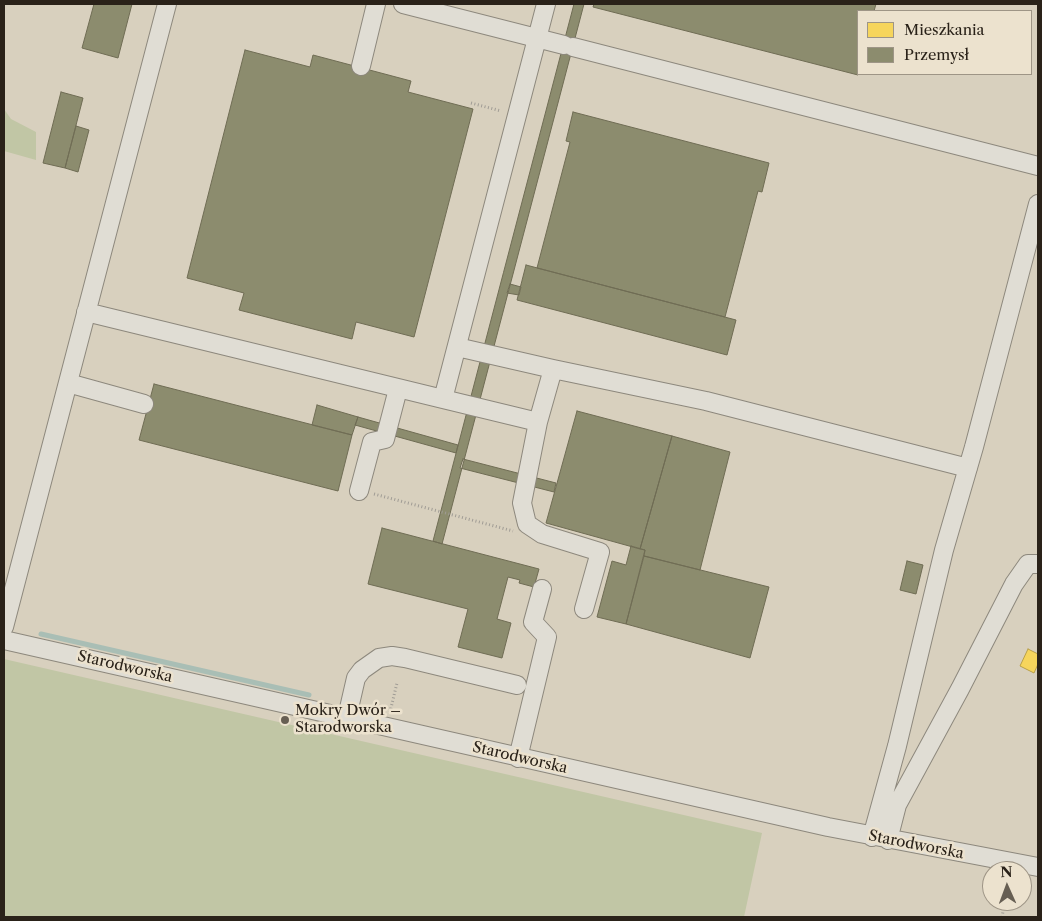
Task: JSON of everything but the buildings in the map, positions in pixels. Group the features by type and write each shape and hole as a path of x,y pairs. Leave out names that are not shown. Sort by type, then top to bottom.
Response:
{"street":[{"path":"4,627 167,4"},
{"path":"360,66 376,4"},
{"path":"403,4 1038,166"},
{"path":"443,400 546,4"},
{"path":"880,839 897,746 944,550 968,468 1038,204"},
{"path":"86,312 538,422"},
{"path":"457,347 553,369 706,400 968,468"},
{"path":"553,369 538,422 522,503 527,524 542,534 600,552 584,609"},
{"path":"68,382 144,404"},
{"path":"359,491 372,442 385,439 398,389"},
{"path":"880,839 960,690 1014,584 1033,564"},
{"path":"518,758 548,637 533,622 542,589"},
{"name":"Starodworska","path":"4,640 880,839 1038,867"},
{"path":"347,717 356,678 362,670 379,658 392,656 405,658 516,686"}],"path":[{"path":"471,103 516,115"},
{"path":"359,491 517,532 527,524"},
{"path":"392,703 396,683"}],"green space":[{"path":"4,109 11,119 36,132 36,160 4,151"},
{"path":"4,659 762,833 744,917 4,917"}],"waterway":[{"path":"41,634 309,695"}],"place":[{"name":"Mokry Dwór – Starodworska","path":"285,720"}]}
